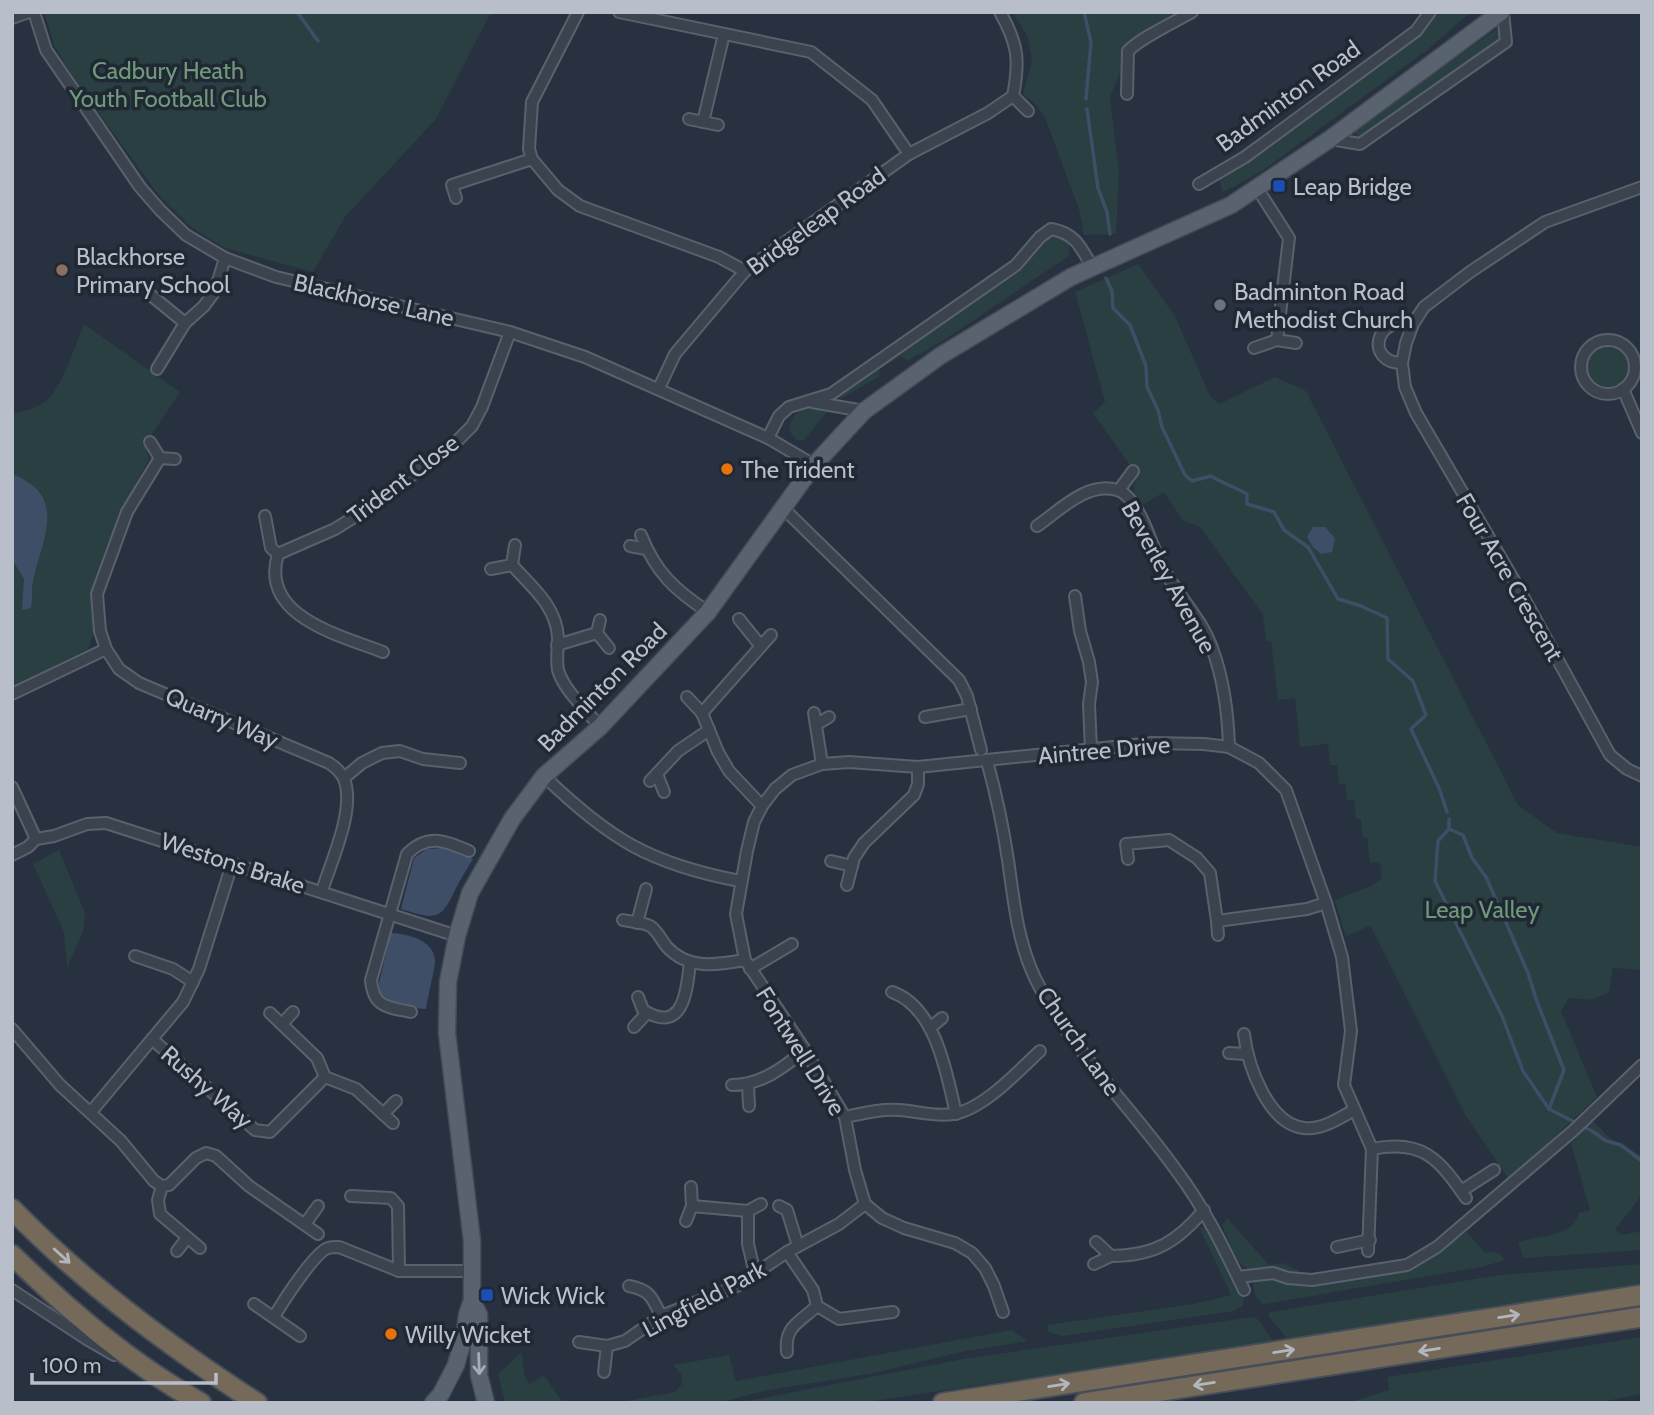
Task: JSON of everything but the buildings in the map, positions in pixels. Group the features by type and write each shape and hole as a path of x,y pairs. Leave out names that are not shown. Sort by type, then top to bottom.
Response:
{"highway":[{"path":"12,1209 133,1318 257,1403"},
{"path":"12,1255 68,1309 111,1344 166,1384 201,1403"},
{"path":"943,1403 1642,1295"},
{"path":"1084,1403 1642,1317"}],"main road":[{"name":"Badminton Road","path":"433,1403 441,1394 456,1365 472,1300 469,1210 447,1033 448,982 457,936 470,893 512,819 544,776 600,727 708,612 814,465 864,411 940,356 1041,294 1092,267 1231,205 1330,139 1502,12"},
{"name":"Badminton Road","path":"472,1300 479,1315 479,1375 486,1403"}],"street":[{"path":"12,18 31,12"},
{"name":"Blackhorse Lane","path":"31,12 46,50 140,187 186,235 225,258 276,277 510,332 585,357 768,438 814,465"},
{"path":"578,12 531,102 529,149 532,159 558,190 580,206 719,257 745,271"},
{"path":"618,12 811,52 872,100 909,154"},
{"path":"1000,12 1017,48 1018,70 1013,96 1028,111"},
{"path":"1127,94 1128,51 1138,42 1192,12"},
{"name":"Badminton Road","path":"1199,184 1245,157 1416,31 1430,12"},
{"name":"Badminton Road","path":"1330,139 1360,144 1506,43 1502,12"},
{"path":"703,122 724,34"},
{"name":"Bridgeleap Road","path":"659,388 675,354 745,271 909,154 988,113 1013,96"},
{"path":"689,119 718,125"},
{"path":"452,185 532,159"},
{"path":"448,173 456,198"},
{"name":"Four Acre Crescent","path":"1642,187 1545,222 1470,272 1424,307 1413,324 1402,363 1405,387 1416,413 1515,582 1610,755 1627,769 1642,776"},
{"path":"1257,188 1289,238 1277,340"},
{"path":"768,438 779,416 789,407 831,394 1016,265 1040,237 1051,229 1066,231 1080,246 1092,267"},
{"path":"157,369 185,323 204,306 215,291 225,258"},
{"path":"152,296 185,323"},
{"path":"1402,363 1395,363 1384,357 1379,350 1379,338 1385,328 1396,322 1413,324"},
{"name":"Trident Close","path":"278,554 335,529 370,507 464,434 472,426 482,407 510,332"},
{"path":"1254,348 1277,340 1296,342"},
{"path":"1610,340 1626,347 1633,356 1635,367 1631,381 1623,389 1602,393 1586,382 1581,370 1583,358 1590,347 1600,341 1610,340"},
{"path":"1623,389 1642,433"},
{"path":"809,401 864,411"},
{"path":"150,442 160,458 175,458"},
{"name":"Quarry Way","path":"160,458 127,512 97,594 100,631 106,649 119,669 139,683 329,763 344,778"},
{"name":"Beverley Avenue","path":"1119,490 1133,471"},
{"name":"Beverley Avenue","path":"1037,526 1054,521 1070,500 1088,492 1106,488 1119,490 1134,504 1162,567 1211,645 1224,688 1229,747"},
{"path":"784,509 959,680 967,696 981,750"},
{"path":"265,516 271,548 278,554 274,567 276,581 287,606 302,618 383,652"},
{"path":"641,535 660,574 683,595 708,612"},
{"path":"512,565 515,545"},
{"path":"630,546 646,549"},
{"path":"491,569 512,565"},
{"path":"512,565 548,605 555,618 558,669 565,685 600,727"},
{"path":"1075,596 1092,682 1089,704 1091,750"},
{"path":"739,619 760,645"},
{"path":"600,620 597,633 609,649"},
{"path":"558,645 597,633"},
{"path":"702,713 771,635"},
{"path":"12,694 106,649"},
{"path":"687,697 702,713 718,752 730,771 762,806"},
{"path":"925,717 971,709"},
{"path":"822,764 815,719 829,717"},
{"path":"664,792 653,777 678,751 709,730"},
{"name":"Aintree Drive","path":"740,881 754,822 762,806 775,789 792,775 822,764 849,762 918,767 1152,743 1229,747 1259,763 1286,790 1326,903 1342,957 1349,1000 1351,1031 1344,1085 1372,1149 1369,1246 1337,1247"},
{"path":"322,891 346,814 348,796 344,778 362,763 382,753 400,751 423,759 460,763"},
{"name":"Church Lane","path":"987,761 999,805 1016,920 1023,950 1036,978 1067,1029 1175,1168 1204,1210 1244,1290"},
{"path":"847,885 852,866 864,843 914,795 918,784 918,767"},
{"path":"544,776 574,805 607,831 645,855 695,873 740,881"},
{"path":"12,787 36,839"},
{"name":"Westons Brake","path":"12,855 28,848 36,839 54,836 87,824 106,823 457,936"},
{"path":"1128,859 1126,844 1154,840 1169,840 1188,851 1210,873 1218,935"},
{"path":"411,1012 388,1008 377,1001 372,994 371,980 407,854 417,844 443,841 469,851"},
{"path":"831,860 852,866"},
{"name":"Rushy Way","path":"91,1111 183,1002 199,969 232,864"},
{"name":"Fontwell Drive","path":"740,881 736,914 747,964 805,1050 845,1117 855,1170 865,1204"},
{"path":"637,923 646,889"},
{"path":"1217,921 1307,909 1326,903"},
{"path":"623,920 652,927 673,953 702,965 747,964 792,944"},
{"path":"135,956 173,969 192,982"},
{"path":"638,998 647,1013 665,1016 677,1012 684,1004 690,962"},
{"path":"891,992 907,1000 930,1028 942,1057 956,1114"},
{"path":"282,1024 293,1012"},
{"path":"270,1013 317,1058 325,1077 356,1088 393,1123"},
{"path":"634,1027 647,1013"},
{"path":"930,1028 942,1018"},
{"path":"12,1030 60,1085 121,1141 154,1181 162,1186 169,1185 177,1180 196,1158 206,1153 216,1157 249,1186 318,1234"},
{"path":"1244,1034 1246,1054 1269,1105 1285,1122 1304,1128 1320,1127 1354,1110"},
{"name":"Rushy Way","path":"152,1039 255,1130 261,1132 270,1132 276,1128 325,1077"},
{"path":"732,1085 748,1085 773,1074 805,1050"},
{"path":"845,1117 874,1110 902,1110 929,1115 956,1114 993,1093 1040,1051"},
{"path":"1229,1053 1246,1054"},
{"path":"1238,1277 1273,1273 1312,1280 1407,1265 1437,1247 1574,1130 1642,1065"},
{"path":"748,1085 749,1106"},
{"path":"383,1114 396,1101"},
{"path":"1372,1149 1416,1149 1434,1157 1463,1194 1494,1170"},
{"path":"162,1186 158,1200 160,1214 200,1248"},
{"path":"686,1221 692,1206 691,1187"},
{"path":"351,1196 391,1198 398,1206 399,1271"},
{"path":"692,1206 748,1211 761,1204"},
{"path":"865,1204 882,1218 955,1243 972,1253 985,1268 1003,1312"},
{"name":"Lingfield Park","path":"607,1346 625,1341 661,1316 716,1295 755,1274 787,1252 839,1224 865,1204"},
{"path":"305,1224 318,1206"},
{"path":"779,1206 787,1210 798,1246"},
{"path":"1094,1264 1111,1256 1133,1256 1161,1248 1188,1229 1204,1210"},
{"path":"748,1211 748,1244 755,1274"},
{"path":"177,1251 187,1238"},
{"path":"1096,1242 1111,1256"},
{"path":"274,1317 288,1293 320,1253 329,1247 339,1247 399,1271 473,1270"},
{"path":"787,1252 813,1290 817,1306 839,1319 884,1320 893,1312"},
{"path":"629,1286 645,1289 661,1316"},
{"path":"12,1290 88,1340 166,1384"},
{"path":"254,1304 300,1336"},
{"path":"787,1352 785,1338 791,1327 817,1306"},
{"path":"579,1342 607,1346 604,1372"}],"green space":[{"name":"Cadbury Heath Youth Football Club","path":"44,12 491,12 436,119 345,217 313,272 225,248 190,226 157,193 75,80 55,47"},
{"path":"1012,12 1179,12 1125,45 1122,68 1110,97 1119,173 1116,234 1084,235 1079,209 1045,118 1036,105 1023,94 1032,60 1027,35"},
{"path":"1434,12 1471,12 1426,51 1262,171 1222,191 1219,179 1251,159"},
{"path":"1497,29 1501,33 1501,39 1490,48 1365,136 1357,136 1351,130"},
{"path":"1049,237 1063,238 1070,246 1068,257 928,349 907,361 901,356 879,370 880,376 844,397 835,398 1016,272"},
{"name":"Leap Valley","path":"1138,264 1175,316 1210,396 1219,404 1275,377 1306,391 1518,805 1557,833 1642,847 1642,970 1613,968 1609,992 1592,1000 1569,998 1561,1011 1597,1097 1509,1180 1466,1116 1370,925 1346,937 1335,901 1371,886 1382,878 1380,862 1370,863 1361,819 1356,819 1354,800 1347,800 1345,784 1339,784 1337,765 1330,765 1328,744 1300,747 1295,698 1278,700 1271,641 1266,641 1263,615 1200,527 1182,520 1164,492 1141,506 1134,491 1137,475 1093,413 1105,402 1075,292"},
{"path":"84,324 180,392 145,445 149,459 122,510 104,553 91,603 94,632 88,649 12,688 12,414 40,405 54,392"},
{"path":"1608,345 1617,346 1624,351 1629,358 1629,376 1624,383 1617,388 1608,389 1599,388 1592,383 1587,376 1586,367 1587,358 1592,351 1599,346"},
{"path":"808,408 827,412 804,440 796,440 789,429 791,421 797,413"},
{"path":"59,850 85,913 84,929 67,968 64,932 33,864"},
{"path":"1593,1121 1610,1138 1642,1156 1642,1192 1615,1229 1621,1235 1642,1231 1642,1250 1523,1258 1518,1242 1562,1231 1575,1221 1579,1213 1590,1210 1571,1143"},
{"path":"1227,1218 1269,1265 1283,1263 1305,1274 1263,1272 1243,1266 1222,1225"},
{"path":"1199,1227 1209,1228 1244,1296 1243,1306 1234,1311 1063,1336 1048,1332 1047,1325 1193,1304 1231,1295"},
{"path":"1467,1232 1485,1253 1496,1253 1505,1260 1482,1267 1264,1304 1255,1292 1255,1276 1296,1281 1411,1266 1431,1258"},
{"path":"1642,1264 1642,1288 1287,1338 1268,1316 1270,1312 1500,1275"},
{"path":"1252,1317 1258,1319 1273,1341 861,1403 738,1403 963,1359"},
{"path":"1011,1330 1028,1341 961,1352 874,1373 764,1391 717,1403 615,1403 675,1392 682,1384 682,1375 673,1365 729,1355 736,1381"},
{"path":"1642,1337 1642,1394 1596,1403 1348,1403 1389,1390 1387,1377"},
{"path":"522,1352 524,1374 529,1384 544,1375 563,1403 505,1403 498,1374"}],"water":[{"path":"12,474 30,483 41,494 46,506 45,534 33,581 31,608 22,610 24,579 12,559"},
{"path":"1313,527 1325,527 1335,538 1332,552 1321,554 1313,547 1307,537"},
{"path":"445,848 473,859 446,907 430,916 401,909 414,858 427,849"},
{"path":"391,933 418,939 430,947 433,953 435,963 426,1009 392,1004 377,991"}],"waterway":[{"path":"297,12 318,41"},
{"path":"1084,12 1091,42 1086,99"},
{"path":"1087,109 1098,188 1107,212 1110,234"},
{"path":"1106,278 1112,291 1113,308 1130,325 1146,366 1147,387 1185,475 1192,481 1211,476 1247,494 1247,504 1274,512 1284,530 1308,547 1338,599 1387,618 1388,659 1413,681 1426,715 1411,729 1439,788 1447,812"},
{"path":"1449,819 1449,829 1438,841 1435,881 1502,1016 1523,1071 1549,1109 1606,1141 1621,1145 1642,1161"},
{"path":"1449,829 1463,835 1472,858 1486,877 1528,973 1564,1070 1549,1109"}],"place":[{"name":"Leap Bridge","path":"1279,186"},
{"name":"Blackhorse Primary School","path":"62,270"},
{"name":"Badminton Road Methodist Church","path":"1220,305"},
{"name":"The Trident","path":"727,469"},
{"name":"Wick Wick","path":"487,1295"},
{"name":"Willy Wicket","path":"391,1334"}]}
